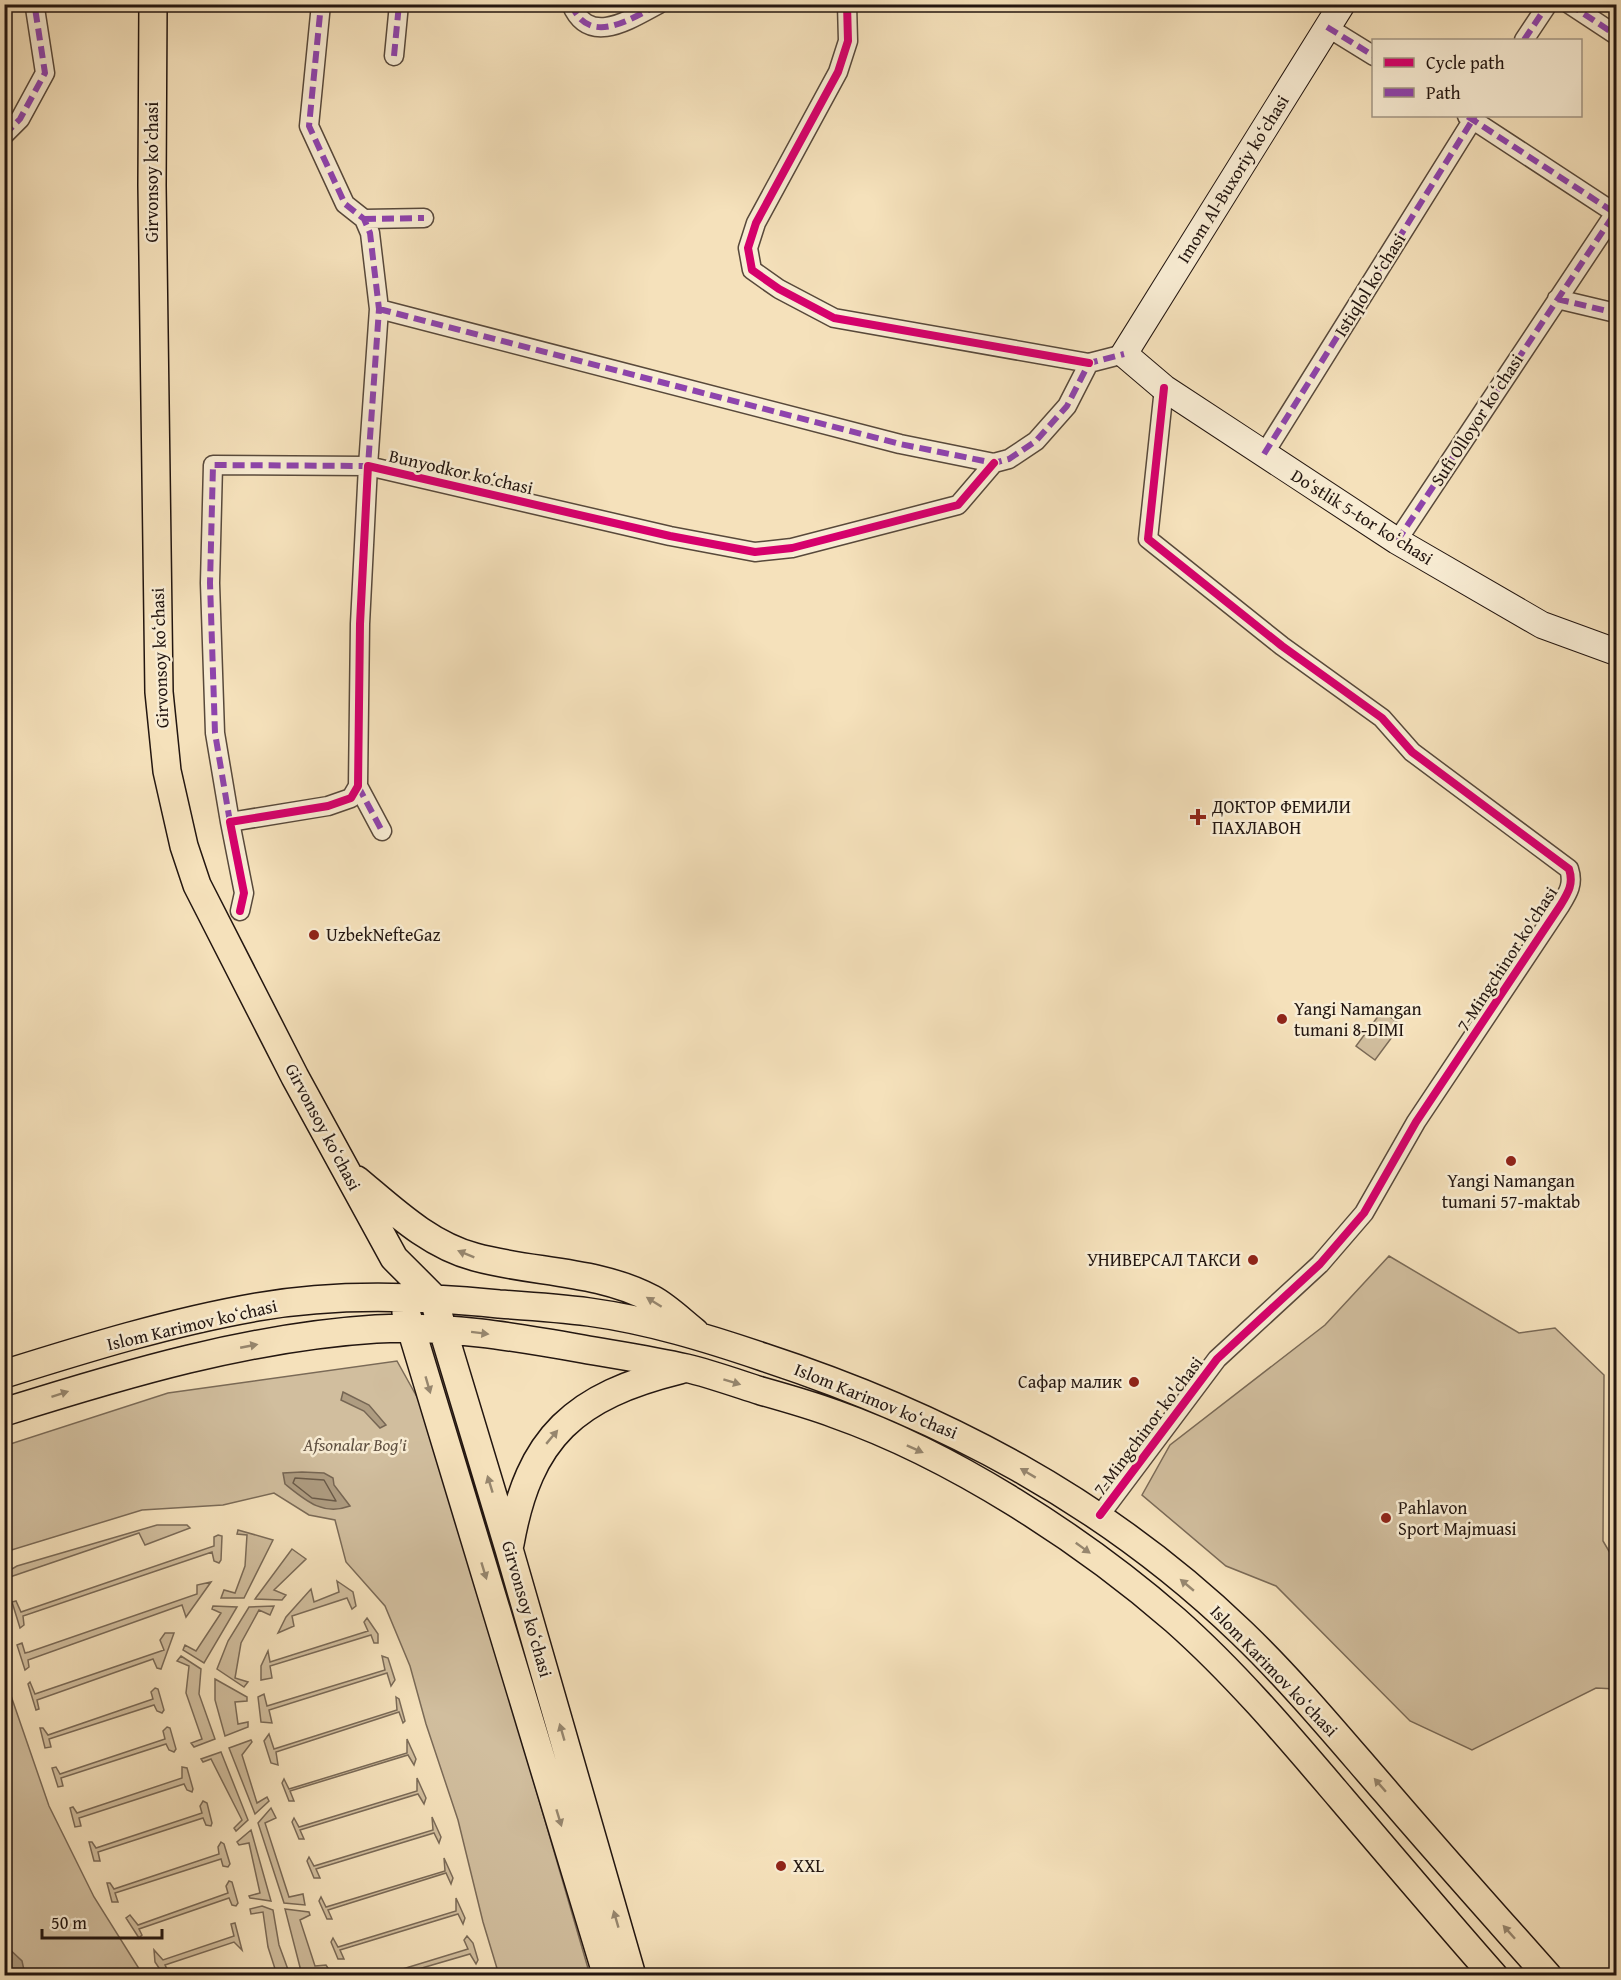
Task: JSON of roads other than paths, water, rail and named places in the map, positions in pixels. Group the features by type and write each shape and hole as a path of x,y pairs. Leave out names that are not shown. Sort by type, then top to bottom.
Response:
{"main road":[{"name":"Girvonsoy koʻchasi","path":"153,4 152,185 159,692 166,771 184,846 197,885 223,940 394,1258 433,1297 509,1549 632,1976"},
{"path":"347,1172 432,1239 474,1257 589,1278 627,1288 653,1300 701,1336"},
{"name":"Girvonsoy koʻchasi","path":"394,1258 400,1297 412,1329 607,1976"},
{"name":"Islom Karimov koʻchasi","path":"4,1374 148,1331 259,1306 361,1297 433,1297 592,1312 701,1336 810,1372 933,1421 997,1454 1100,1515 1160,1562 1243,1633 1308,1701 1548,1976"},
{"name":"Islom Karimov koʻchasi","path":"4,1412 91,1384 276,1340 377,1329 443,1329 519,1338 687,1368 838,1415 942,1461 1055,1529 1129,1582 1178,1623 1230,1673 1292,1741 1494,1976"},
{"path":"509,1549 517,1509 528,1476 543,1448 564,1423 608,1395 656,1376 687,1368"},
{"path":"1396,1863 1426,1838"}],"street":[{"path":"4,135 20,119 45,73 35,8 32,4"},
{"path":"321,4 309,126 345,204 364,219 424,218"},
{"path":"394,56 399,4"},
{"path":"571,4 577,19 590,27 607,27 659,4"},
{"path":"847,4 848,41 838,72 813,113 756,223 748,248 753,270 779,289 834,318 1089,363 1124,354"},
{"name":"Imom Al-Buxoriy koʻchasi","path":"1124,354 1342,4"},
{"path":"1525,39 1548,4"},
{"path":"1569,4 1617,35"},
{"path":"1328,27 1372,55"},
{"name":"Sufi Olloyor koʻchasi","path":"1397,541 1615,213 1472,117"},
{"name":"Istiqlol ko‘chasi","path":"1264,454 1472,117"},
{"name":"Bunyodkor koʻchasi","path":"358,786 360,624 379,309 370,233 364,219"},
{"path":"1557,299 1617,313"},
{"path":"379,309 900,444 994,463"},
{"name":"Doʻstlik 5-tor koʻchasi","path":"1124,354 1164,388 1397,541 1542,625 1617,652"},
{"name":"Bunyodkor koʻchasi","path":"240,911 244,893 215,733 210,583 213,465 368,466 670,536 755,552 792,548 958,505 994,463 1009,459 1036,441 1067,406 1089,363"},
{"name":"7-Mingchinor ko'chasi","path":"1100,1515 1217,1359 1320,1264 1364,1213 1416,1122 1570,890 1572,879 1569,869 1412,752 1382,718 1282,646 1148,539 1164,388"},
{"path":"230,822 328,806 351,798 358,786"},
{"path":"358,786 382,831"}],"water":[{"path":"343,1392 369,1405 386,1425 380,1428 364,1411 341,1400"},
{"path":"283,1473 324,1473 333,1478 334,1485 350,1506 340,1509 323,1508 308,1501 285,1484"},
{"path":"4,1944 22,1961 24,1970 21,1975 5,1975"}],"place":[{"name":"ДОКТОР ФЕМИЛИ ПАХЛАВОН","path":"1198,817"},
{"name":"UzbekNefteGaz","path":"314,935"},
{"name":"Yangi Namangan tumani 8-DIMI","path":"1282,1019"},
{"name":"Yangi Namangan tumani 57-maktab","path":"1511,1161"},
{"name":"УНИВЕРСАЛ ТАКСИ","path":"1253,1260"},
{"name":"Сафар малик","path":"1134,1382"},
{"name":"Pahlavon Sport Majmuasi","path":"1386,1518"},
{"name":"XXL","path":"781,1866"}],"park label":[{"name":"Afsonalar Bog'i","path":"355,1445"}]}
